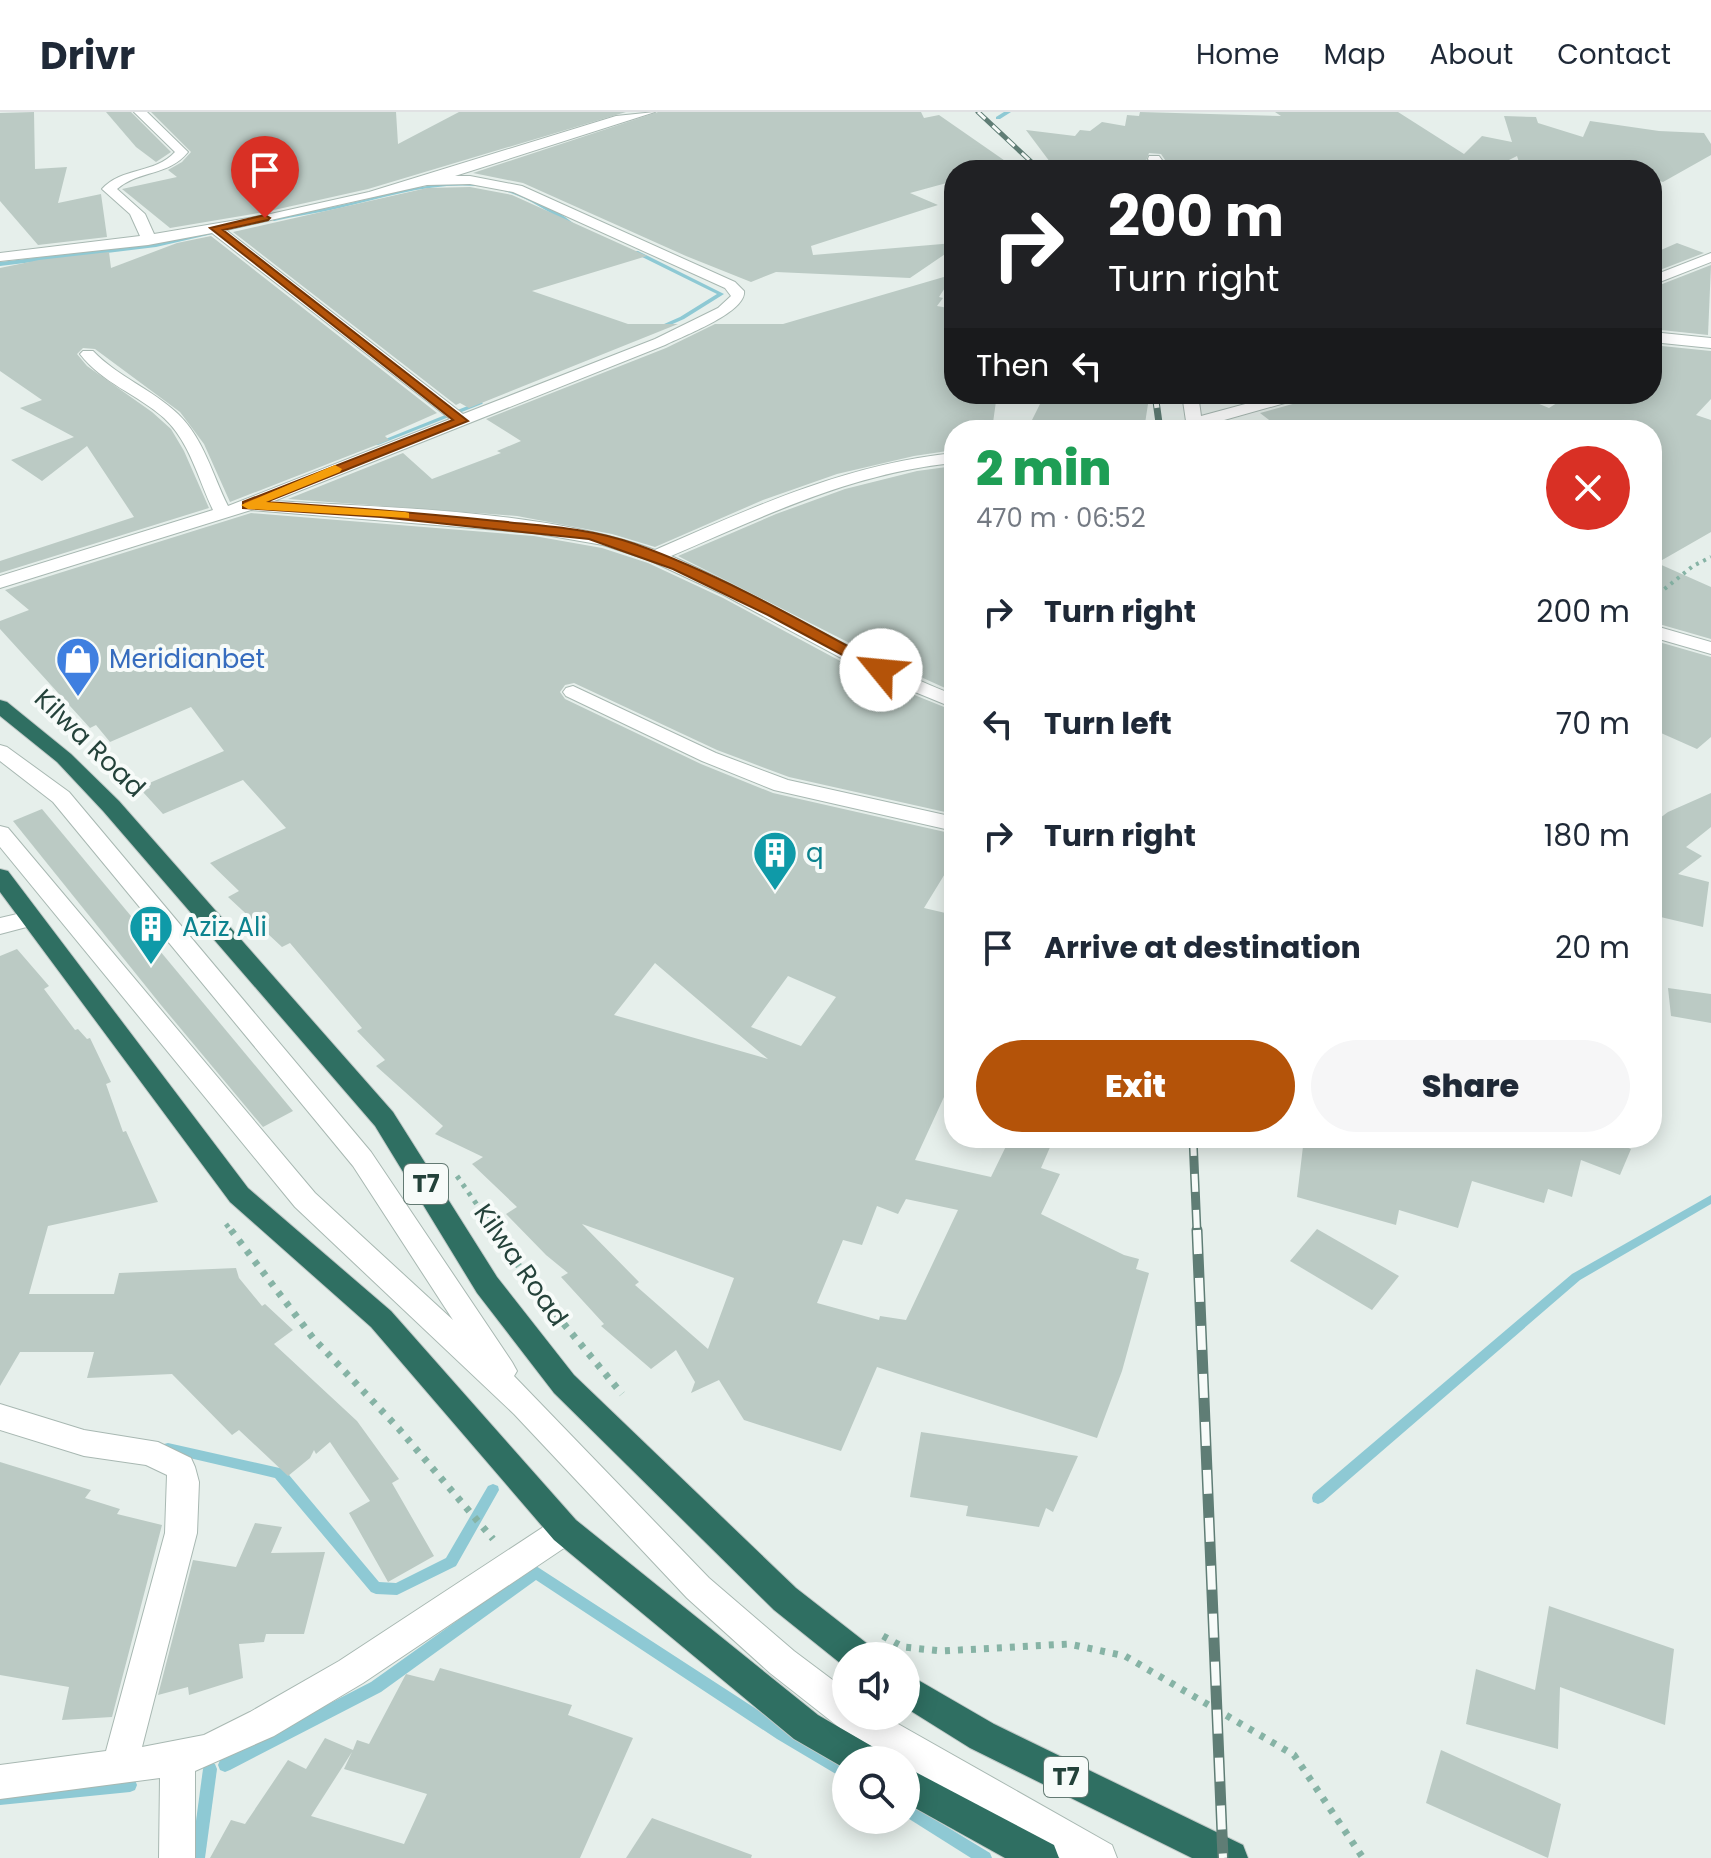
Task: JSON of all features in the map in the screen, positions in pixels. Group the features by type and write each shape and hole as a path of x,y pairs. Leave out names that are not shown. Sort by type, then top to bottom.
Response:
{"highway":[{"name":"Kilwa Road","path":"0,706 52,747 111,806 384,1119 487,1285 564,1384 785,1599 839,1642"},
{"path":"0,876 239,1195 381,1319 565,1530 714,1649 778,1705 806,1727 839,1746"},
{"name":"T7","path":"920,1698 982,1736 1230,1858"},
{"path":"920,1792 1041,1858"}],"street":[{"path":"140,112 182,152 177,160 167,166 120,181 109,189 139,214 148,226 148,241"},
{"path":"0,257 148,241 215,228 423,181 608,121 649,112"},
{"path":"0,582 248,505 660,342 735,303 737,291 517,189 470,180 423,181"},
{"path":"215,228 462,421"},
{"path":"1662,277 1711,257"},
{"path":"1662,338 1711,343"},
{"path":"88,354 106,373 169,414 182,427 196,447 223,513"},
{"path":"1216,420 1268,404"},
{"path":"657,556 836,480 889,464 944,459"},
{"path":"248,505 546,528 589,535 657,556 773,612 898,679 944,698"},
{"path":"1662,634 1711,648"},
{"path":"573,692 709,757 782,785 944,822"},
{"path":"0,751 61,797 362,1159 525,1405"},
{"path":"0,833 305,1200 525,1405 698,1588 782,1662 832,1700"},
{"path":"0,926 30,919"},
{"path":"0,1417 22,1421 83,1443 157,1453 180,1467 184,1482 181,1533 119,1767"},
{"path":"0,1782 178,1759 209,1750 262,1724 351,1672 565,1530"},
{"path":"876,1730 1099,1858"},
{"path":"177,1858 178,1759"}],"path":[{"path":"1662,591 1693,566 1711,557"},
{"path":"451,1168 534,1288 625,1397"},
{"path":"876,1633 903,1647 942,1651 1069,1644 1125,1656 1294,1755 1363,1858"}],"building":[{"path":"34,112 35,169 67,167 58,203 101,194 107,237 38,245 0,201 0,113"},
{"path":"106,112 131,112 171,152 156,162 136,147"},
{"path":"151,112 396,112 398,144 459,112 626,112 368,189 265,212 170,228 122,189 177,177 168,170 191,152"},
{"path":"658,112 921,112 924,118 939,115 1004,160 944,160 944,184 910,193 938,205 811,246 813,255 944,244 944,255 910,278 776,272 751,282 523,183 473,173"},
{"path":"1140,112 1281,116 1275,112 1398,112 1464,154 1482,136 1512,142 1504,116 1536,117 1538,123 1583,137 1590,121 1659,131 1704,133 1711,144 1711,155 1663,182 1662,160 1518,160 1517,156 1509,160 1165,160 1161,154 1149,153 1146,160 1048,160 1026,130 1075,136 1080,130 1090,131 1102,122 1125,126 1127,115 1139,116"},
{"path":"470,187 512,195 647,256 532,291 628,324 678,324 469,408 460,403 456,405 233,232 427,188"},
{"path":"211,236 437,413 385,436 389,440 230,502 204,444 180,412 95,349 83,348 77,354 87,366 171,429 209,508 0,573 0,561 134,517 87,446 42,481 11,460 74,437 20,408 42,400 0,371 0,268 109,252 111,268 177,243"},
{"path":"1677,243 1704,253 1662,269 1662,250"},
{"path":"1711,265 1708,335 1662,330 1662,284"},
{"path":"944,277 944,289 939,297 943,298 937,306 944,307 944,404 996,404 993,420 944,420 944,452 837,474 763,500 655,547 612,534 517,516 288,499 403,453 432,479 501,453 497,451 521,441 486,419 666,348 715,324 783,324"},
{"path":"1662,346 1711,351 1711,399 1696,415 1711,420 1711,532 1662,560 1662,420 1269,420 1260,413 1293,404 1539,404 1549,408 1555,404 1662,404"},
{"path":"1040,404 1148,404 1146,420 1032,420"},
{"path":"944,467 944,687 678,556 776,514 845,489"},
{"path":"251,513 534,536 602,548 648,563 723,598 870,677 944,707 944,812 789,777 717,750 574,683 565,685 560,692 565,699 701,764 773,793 944,832 944,875 924,908 944,913 944,1097 915,1160 991,1177 1005,1148 1050,1148 1041,1168 1060,1174 1041,1214 1124,1255 1139,1259 1136,1269 1149,1273 1122,1371 1097,1438 877,1367 841,1451 744,1420 719,1380 691,1393 695,1382 676,1350 651,1369 601,1326 604,1324 561,1277 568,1273 506,1214 517,1207 472,1164 483,1157 435,1134 443,1126 376,1066 385,1060 357,1031 362,1028 290,943 282,947 228,897 239,891 210,863 286,828 243,780 163,814 142,791 150,788 147,784 224,751 191,707 110,742 96,725 90,728 0,629 0,621 29,610 5,590","holes":["655,963 768,1059 614,1015","788,976 836,997 801,1046 751,1027","906,1199 958,1210 906,1320 880,1316 879,1320 817,1303 843,1240 862,1245 877,1206 898,1214","582,1224 734,1278 708,1349 635,1285 639,1282"]},
{"path":"1662,565 1711,587 1711,639 1662,625"},
{"path":"1662,643 1711,657 1711,737 1697,749 1662,733"},
{"path":"1711,793 1711,827 1686,847 1702,856 1678,874 1709,882 1703,927 1662,917 1662,816"},
{"name":"Aziz Ali","path":"42,809 293,1111 263,1127 161,1005 13,821"},
{"path":"17,949 49,986 44,989 75,1030 90,1038 111,1082 106,1084 123,1132 126,1131 158,1202 48,1226 29,1294 114,1294 119,1273 236,1268 239,1278 262,1306 265,1304 293,1330 274,1344 357,1421 399,1479 392,1483 434,1556 388,1582 349,1513 370,1501 330,1442 316,1454 314,1450 310,1458 288,1476 239,1430 232,1435 172,1374 87,1378 94,1352 20,1352 0,1386 0,956"},
{"path":"1668,988 1711,994 1711,1023 1671,1016"},
{"path":"1303,1148 1631,1149 1620,1175 1581,1160 1572,1197 1548,1189 1544,1203 1472,1181 1458,1228 1399,1210 1396,1225 1297,1197"},
{"path":"1317,1229 1399,1276 1372,1310 1290,1261"},
{"path":"921,1432 1078,1456 1053,1512 1046,1508 1039,1527 966,1516 968,1506 910,1497"},
{"path":"0,1462 91,1490 85,1498 120,1509 117,1514 162,1525 112,1717 62,1720 69,1687 0,1675"},
{"path":"255,1523 282,1527 271,1553 325,1552 304,1634 266,1634 264,1642 239,1644 243,1678 189,1695 188,1687 158,1695 193,1560 236,1567"},
{"path":"1549,1606 1674,1649 1665,1725 1560,1687 1558,1749 1466,1724 1476,1669 1535,1690"},
{"path":"440,1668 572,1705 568,1715 633,1738 580,1858 210,1858 231,1820 245,1824 288,1760 306,1769 325,1738 353,1750 357,1740 369,1744 406,1674 434,1681","holes":["352,1752 344,1769 427,1794 404,1844 311,1816"]},
{"path":"1441,1750 1561,1804 1548,1858 1426,1803"},
{"path":"652,1818 752,1855 751,1858 626,1858"}],"waterway":[{"path":"998,118 1008,112"},
{"path":"274,219 402,191 460,184 507,191 536,202 570,223"},
{"path":"0,264 156,245 258,222"},
{"path":"636,252 721,294 657,329"},
{"path":"376,444 480,403"},
{"path":"1318,1498 1576,1277 1711,1199"},
{"path":"168,1448 279,1473 376,1588 397,1589 451,1562 493,1490"},
{"path":"225,1765 376,1687 536,1572 832,1764"},
{"path":"198,1858 210,1769"},
{"path":"0,1798 130,1785"},
{"path":"920,1818 985,1858"}],"railway":[{"path":"978,112 1029,160"},
{"path":"1156,404 1159,420"},
{"path":"1193,1148 1197,1232"},
{"path":"1197,1230 1223,1858"}],"slow traffic":[{"path":"335,469 248,505 405,516"}],"place":[{"name":"Meridianbet","path":"78,698"},
{"name":"q","path":"775,892"},
{"name":"Aziz Ali","path":"151,966"}],"route":[{"path":"265,218 215,228 355,341 462,421 307,479 248,505 381,513 546,528 589,535 657,556 773,612 881,670"}]}
